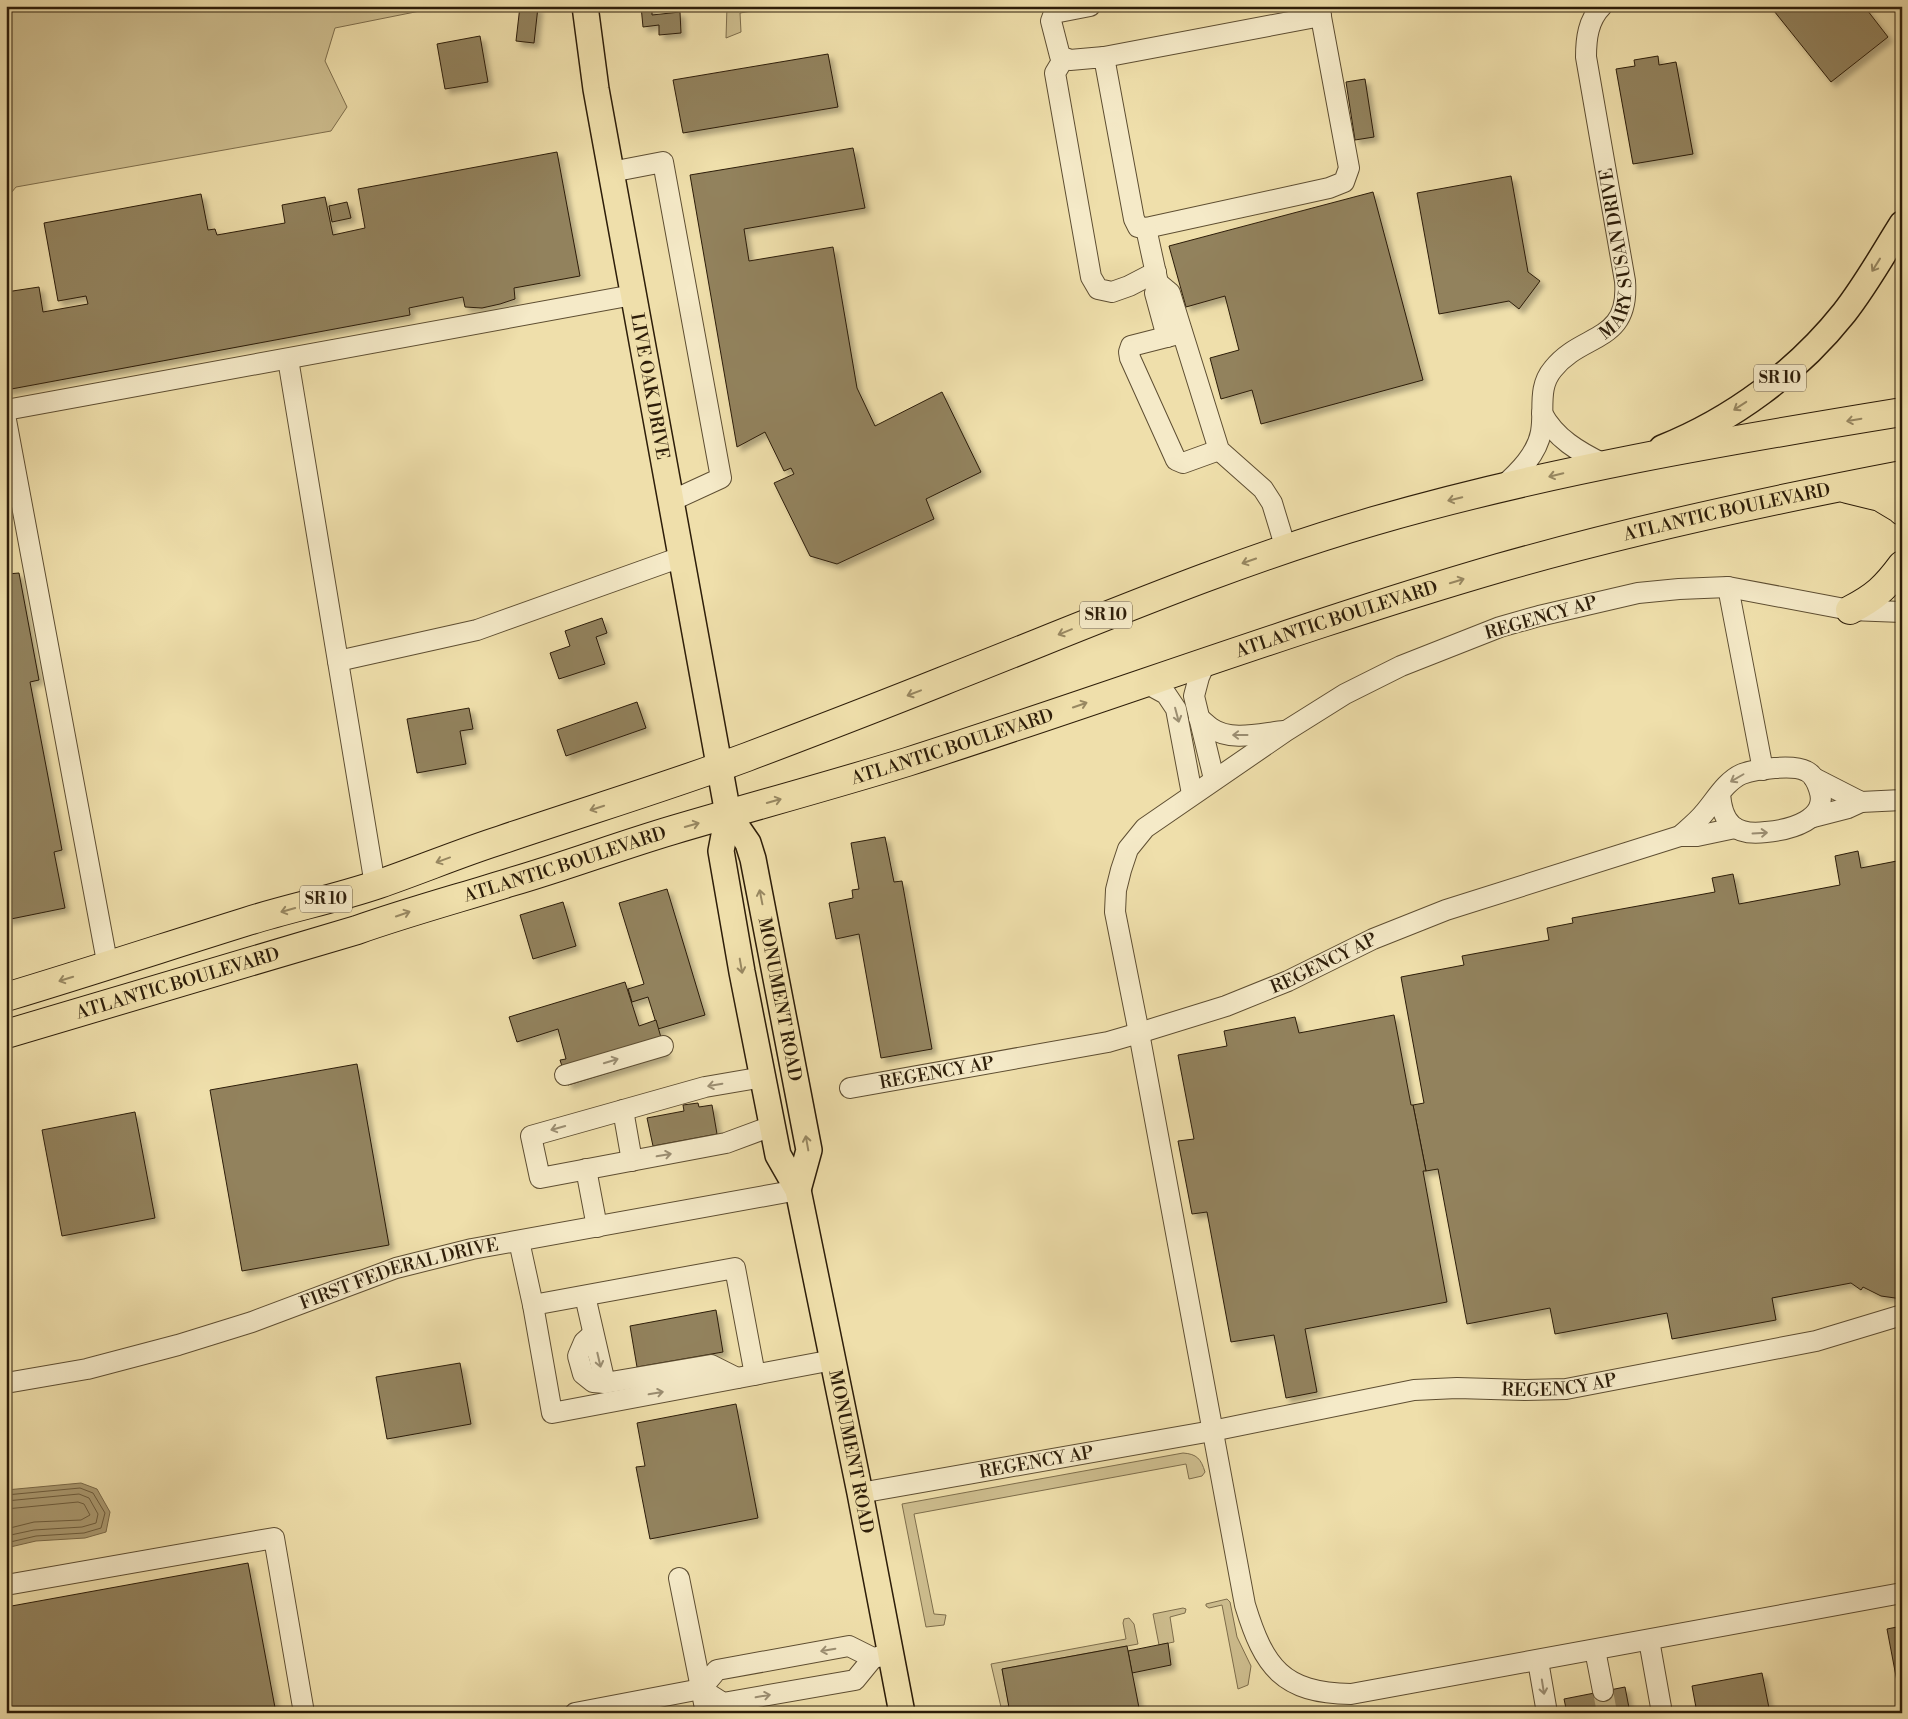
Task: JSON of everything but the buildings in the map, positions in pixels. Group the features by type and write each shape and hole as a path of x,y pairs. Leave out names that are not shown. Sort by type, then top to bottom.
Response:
{"highway":[{"name":"ATLANTIC BOULEVARD","path":"6,997 108,967 249,921 375,885 498,841 719,767 942,682 1171,590 1286,549 1384,518 1502,487 1604,464 1902,412"},
{"name":"ATLANTIC BOULEVARD","path":"6,1034 357,930 406,912 506,884 728,814 905,762 1401,598 1567,550 1707,515 1902,475"},
{"path":"1838,487 1880,497 1902,512"},
{"path":"1850,610 1870,599 1887,586 1902,565"},
{"path":"74,1014 79,999 104,992 108,967"}],"main road":[{"name":"LIVE OAK DRIVE","path":"586,6 593,70 719,767"},
{"name":"ATLANTIC BOULEVARD","path":"1604,464 1646,453 1674,443 1726,415 1770,386 1807,354 1840,318 1869,277 1902,224"},
{"name":"MONUMENT ROAD","path":"719,767 728,814 721,851 772,1126 778,1155 798,1190 860,1493 882,1656 902,1713"},
{"name":"MONUMENT ROAD","path":"728,814 748,843 753,859 809,1150 798,1190"}],"street":[{"path":"1090,6 1054,13 1051,21 1060,56 1070,60 1104,57 1320,11 1349,168 1344,182 1329,188 1146,228 1138,227 1134,219 1104,57"},
{"name":"MARY SUSAN DRIVE","path":"1502,487 1516,475 1534,451 1541,434 1543,390 1552,369 1565,357 1611,329 1620,316 1625,303 1625,280 1586,57 1588,33 1597,11 1602,6"},
{"path":"1064,58 1055,72 1091,278 1098,289 1112,292 1157,277"},
{"path":"611,172 663,162 721,478 671,501"},
{"path":"1146,228 1157,277 1170,293 1175,335 1219,450 1263,489 1272,503 1286,549"},
{"path":"6,410 633,295"},
{"path":"1175,335 1131,346 1130,358 1176,460 1183,463 1219,450"},
{"path":"288,359 375,885"},
{"path":"1542,413 1554,431 1567,443 1585,455 1604,464"},
{"path":"6,420 108,967"},
{"path":"338,661 478,630 681,557"},
{"path":"1728,587 1764,770"},
{"name":"REGENCY AP","path":"1902,612 1850,610 1728,587 1638,592 1552,612 1500,627 1401,666 1345,694 1214,779 1145,828 1128,849 1116,890 1115,912 1239,1578 1253,1634 1265,1657 1285,1678 1308,1689 1329,1694 1351,1694 1902,1593"},
{"path":"1206,661 1194,696 1214,779"},
{"path":"1144,682 1166,694 1176,709 1192,794"},
{"path":"1199,718 1211,729 1225,734 1241,735 1286,731"},
{"name":"REGENCY AP","path":"850,1088 1108,1042 1226,1006 1288,981 1374,939 1446,910 1680,836 1704,814 1730,783 1742,774 1786,768 1806,771 1814,778 1861,802 1902,800"},
{"path":"1813,817 1821,803 1820,790 1814,778"},
{"path":"1720,793 1721,810 1727,821 1735,828 1747,833 1781,831 1813,817 1848,808 1861,802"},
{"path":"1680,836 1698,836 1735,828"},
{"path":"565,1075 663,1046"},
{"path":"763,1077 704,1087 531,1136 540,1178 726,1143 772,1126"},
{"path":"623,1110 632,1161"},
{"path":"586,1169 597,1227"},
{"name":"FIRST FEDERAL DRIVE","path":"6,1383 87,1369 178,1345 252,1322 396,1268 472,1249 798,1190"},
{"path":"519,1240 533,1305 552,1413 606,1392 746,1377 833,1360"},
{"path":"533,1305 735,1268 746,1377"},
{"path":"585,1296 606,1392"},
{"name":"REGENCY AP","path":"860,1493 1212,1431 1414,1390 1457,1388 1566,1389 1816,1341 1902,1315"},
{"path":"6,1585 274,1538 304,1713"},
{"path":"679,1578 706,1713"},
{"path":"1649,1640 1662,1713"},
{"path":"575,1713 701,1689 717,1670 849,1646 882,1656"},
{"path":"1595,1650 1603,1691"},
{"path":"701,1689 723,1703 855,1680 882,1656"},
{"path":"1538,1660 1547,1713"}],"shaded area":[{"path":"6,6 430,6 430,9 335,28 325,61 347,107 331,131 16,187 6,199"},
{"path":"727,6 781,6 740,13 741,32 726,38"},
{"path":"1183,1453 1195,1456 1200,1461 1205,1472 1202,1476 1189,1479 1186,1464 914,1514 934,1614 946,1615 944,1625 926,1627 902,1504"},
{"path":"1227,1599 1230,1602 1237,1637 1251,1666 1248,1685 1238,1689 1222,1605 1209,1608 1206,1606 1206,1604"},
{"path":"1186,1609 1185,1613 1170,1617 1174,1642 1159,1645 1153,1614"},
{"path":"1129,1618 1134,1624 1138,1644 1002,1669 1009,1706 1001,1707 991,1664 1126,1639 1123,1623 1124,1619"}],"water":[{"path":"81,1483 97,1489 110,1512 106,1532 85,1538 36,1541 6,1548 6,1490"}],"tunnel":[{"path":"1603,1691 1607,1713"}]}
